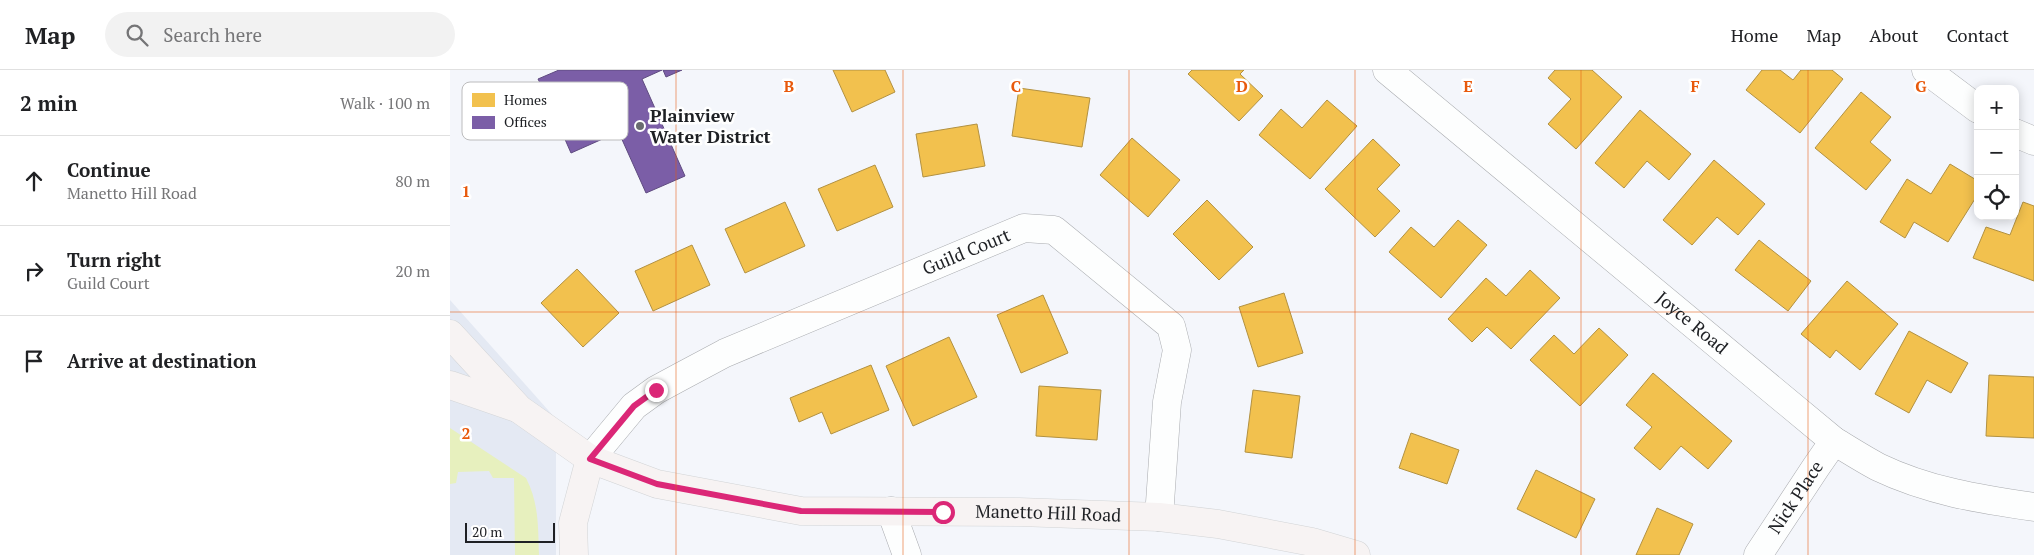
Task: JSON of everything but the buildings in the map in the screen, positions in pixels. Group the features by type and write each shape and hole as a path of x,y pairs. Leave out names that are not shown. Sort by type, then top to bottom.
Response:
{"main road":[{"name":"Manetto Hill Road","path":"450,334 519,409 590,459 657,484 801,511 1019,512 1159,517 1218,524 1310,548 1356,555"},
{"name":"Manetto Hill Road","path":"450,386 519,409"},
{"path":"574,555 573,523 590,459"}],"street":[{"name":"Joyce Road","path":"1386,70 1834,441 1877,466 1922,485 1972,498 2034,506"},
{"path":"1926,70 1974,106"},
{"path":"2019,135 2034,141"},
{"name":"Guild Court","path":"590,459 634,406 656,390 725,353 1024,228 1054,230 1171,326 1178,350 1167,402 1159,517"},
{"name":"Nick Place","path":"1758,555 1834,441"},
{"path":"891,511 907,555"}],"shaded area":[{"path":"450,300 556,419 556,555 450,555"}],"green space":[{"path":"450,428 526,478 536,506 539,555 515,555 514,478 493,478 489,471 458,472 456,483 450,484"}],"place":[{"name":"Plainview Water District","path":"640,126"}],"route":[{"path":"656,390 634,406 590,459 657,484 801,511 943,512"}]}
